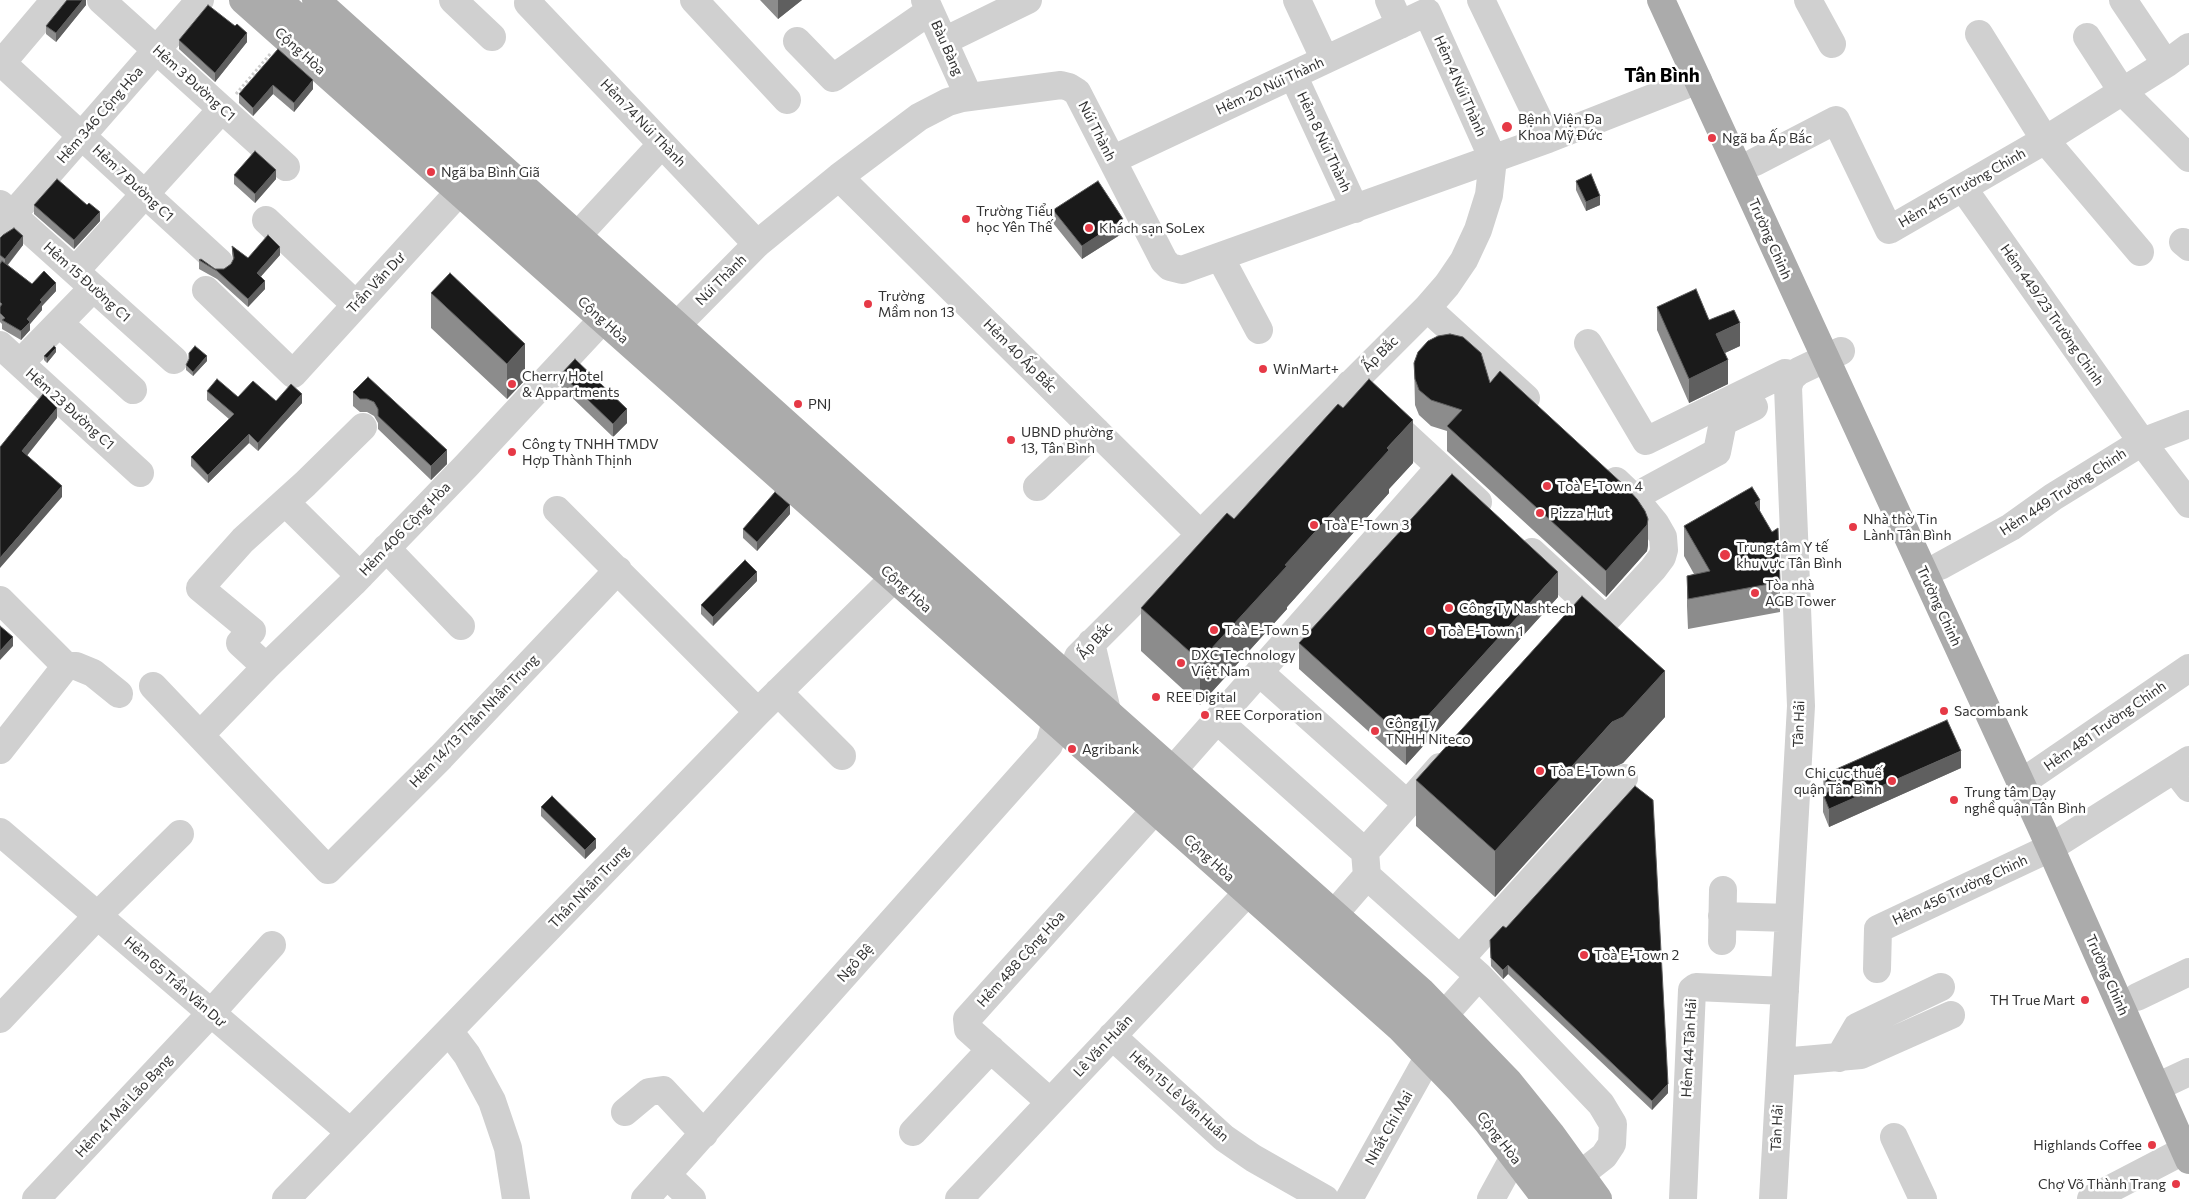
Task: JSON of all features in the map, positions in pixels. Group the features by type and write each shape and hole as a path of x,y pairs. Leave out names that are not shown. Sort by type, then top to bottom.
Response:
{"main road":[{"name":"Cộng Hòa","path":"243,0 894,578 1063,701 1107,711 1445,1014 1508,1082 1581,1174 1598,1199"},
{"name":"Cộng Hòa","path":"278,0 1432,1031 1508,1115 1572,1199"},
{"name":"Cộng Hòa","path":"318,0 677,325 1063,701 1155,810 1429,1056 1465,1096 1546,1199"},
{"name":"Trường Chinh","path":"1661,0 1755,162 1833,354 1940,566 2028,779"},
{"name":"Trường Chinh","path":"1682,0 1706,76 2057,843 2189,1114"},
{"name":"Trường Chinh","path":"2057,843 2137,997 2173,1080 2188,1153"}],"street":[{"path":"1,64 55,0"},
{"name":"Hẻm 3 Đường C1","path":"101,0 286,167"},
{"name":"Hẻm 346 Cộng Hòa","path":"4,216 81,136 200,0"},
{"path":"453,0 492,37"},
{"path":"694,0 787,100"},
{"path":"944,41 1028,0"},
{"path":"1296,0 1325,60"},
{"path":"1389,0 1400,25"},
{"path":"1481,0 1548,139"},
{"path":"1808,0 1832,44"},
{"path":"2123,0 2166,64"},
{"name":"Hẻm 74 Núi Thành","path":"528,3 757,244"},
{"path":"797,41 833,78 928,6"},
{"name":"Bàu Bàng","path":"928,6 969,97"},
{"name":"Hẻm 20 Núi Thành","path":"1112,160 1427,12"},
{"name":"Hẻm 4 Núi Thành","path":"1427,12 1493,159"},
{"path":"1979,34 2045,140 2140,252"},
{"path":"2088,38 2122,91 2189,158"},
{"name":"Hẻm 415 Trường Chinh","path":"1755,162 1836,120 1889,230 2045,140 2166,64 2189,47"},
{"name":"Hẻm 7 Đường C1","path":"1,64 220,262"},
{"name":"Hẻm 8 Núi Thành","path":"1293,75 1355,208"},
{"path":"1493,159 1706,76"},
{"name":"Núi Thành","path":"677,325 757,244 839,177 919,117 948,102 969,97 1058,85 1069,87 1081,97 1167,264 1174,269 1182,270 1493,159"},
{"path":"10,354 59,323 84,279 145,194 222,109"},
{"path":"578,236 662,144"},
{"name":"Ấp Bắc","path":"1063,701 1078,656 1187,563 1200,534 1427,308 1456,273 1472,246 1484,214 1493,159"},
{"name":"Hẻm 40 Ấp Bắc","path":"839,177 1200,534"},
{"name":"Hẻm 449/23 Trường Chinh","path":"1963,188 2142,442 2189,504"},
{"name":"Trần Văn Dư","path":"206,290 293,374 459,192"},
{"name":"Hẻm 15 Đường C1","path":"4,216 84,279 174,360"},
{"path":"266,220 356,305"},
{"path":"1220,257 1259,330"},
{"path":"1427,308 1544,415"},
{"name":"Hẻm 406 Cộng Hòa","path":"201,734 266,667 360,576 603,320"},
{"path":"59,323 134,390"},
{"path":"1588,343 1646,441 1785,373 1791,382"},
{"name":"Hẻm 23 Đường C1","path":"10,354 140,473"},
{"path":"1647,490 1717,452 1723,422 1791,382 1799,370 1833,354"},
{"name":"Tân Hải","path":"1773,1199 1801,706 1791,382"},
{"path":"1350,384 1496,519"},
{"name":"Hẻm 449 Trường Chinh","path":"1940,566 2011,527 2053,497 2142,442 2189,424"},
{"path":"266,667 240,643 252,631 200,588 244,540 363,427"},
{"path":"1037,488 1096,431"},
{"path":"1517,538 1606,620 1653,569 1664,550 1663,537 1650,515 1594,461"},
{"path":"1172,770 1440,467"},
{"path":"285,502 360,576"},
{"path":"558,510 758,712"},
{"path":"386,548 461,626"},
{"name":"Hẻm 14/13 Thân Nhân Trung","path":"201,734 328,870 441,757 618,570"},
{"name":"Thân Nhân Trung","path":"286,1199 758,712 894,578"},
{"path":"0,600 66,666 76,666 93,674 119,694"},
{"path":"1568,625 1587,603"},
{"path":"1091,643 1107,711"},
{"path":"0,750 66,666"},
{"name":"Hẻm 481 Trường Chinh","path":"2028,779 2189,668"},
{"path":"1259,672 1407,804"},
{"path":"153,686 201,734"},
{"path":"778,692 842,756"},
{"name":"Ngô Bệ","path":"645,1199 1049,746 1063,701"},
{"path":"1217,720 1366,864 1453,954 1470,968 1601,1104 1610,1117 1614,1131 1609,1150 1581,1174"},
{"path":"1334,914 1407,804 1458,747"},
{"path":"2057,843 2184,773"},
{"path":"1445,1014 1470,968 1624,778"},
{"name":"Hẻm 488 Cộng Hòa","path":"1050,1102 968,1029 967,1019 1155,810"},
{"name":"Hẻm 65 Trần Văn Dư","path":"0,832 350,1132"},
{"path":"0,1019 98,915 180,834"},
{"name":"Hẻm 456 Trường Chinh","path":"1877,969 1878,929 2057,843"},
{"name":"Lê Văn Huân","path":"959,1199 1248,892"},
{"path":"1722,916 1789,918"},
{"name":"Hẻm 41 Mai Lão Bạng","path":"36,1199 211,1013 272,945"},
{"path":"2137,997 2189,972"},
{"name":"Hẻm 44 Tân Hải","path":"1683,1199 1692,990 1696,987 1785,991"},
{"path":"1839,1058 1855,1029 1941,987"},
{"path":"1781,1062 1839,1058 1864,1054 1951,1015"},
{"path":"449,1031 467,1054 492,1101 508,1148 516,1199"},
{"name":"Hẻm 15 Lê Văn Huân","path":"1112,1036 1224,1138 1253,1158 1325,1199"},
{"path":"913,1132 991,1049"},
{"name":"Nhất Chi Mai","path":"1349,1199 1429,1056"},
{"path":"625,1112 649,1092 663,1090 704,1134"},
{"path":"1894,1137 1923,1199"},
{"path":"2091,1199 2188,1153"},
{"path":"1491,1199 1514,1157"},
{"path":"667,1175 692,1199"}],"path":[{"path":"222,109 285,38"}],"building":[{"path":"67,0 83,0 56,33 46,26"},
{"path":"208,5 247,33 215,73 179,40"},
{"path":"278,49 313,80 294,103 273,85 253,108 239,94"},
{"path":"255,151 276,170 255,194 234,175"},
{"path":"1591,174 1600,196 1586,202 1576,181"},
{"path":"57,179 87,205 89,203 100,212 74,240 34,205"},
{"name":"Khách sạn SoLex","path":"1098,181 1123,219 1082,246 1053,210"},
{"path":"14,228 23,236 5,259 0,255 0,238"},
{"path":"268,235 280,247 257,273 265,281 248,299 217,271 199,260 201,259 215,269 224,269 231,264 234,258 232,246 248,258"},
{"path":"2,261 32,284 44,271 56,283 40,300 42,302 27,319 30,322 21,331 2,320 5,318 0,313 2,304 0,302 0,264"},
{"path":"450,273 525,344 507,364 431,293"},
{"path":"1696,289 1709,320 1734,310 1740,323 1716,334 1728,360 1689,379 1657,307"},
{"name":"Toà E-Town 4","path":"1450,334 1463,337 1481,353 1490,383 1500,371 1626,487 1645,511 1648,519 1647,525 1606,571 1447,426 1462,410 1431,400 1419,390 1415,379 1414,363 1418,352 1428,341 1438,336"},
{"path":"54,346 56,348 47,358 44,356"},
{"path":"195,346 207,356 193,372 186,365 189,353"},
{"path":"575,359 627,409 613,424 561,374"},
{"path":"368,377 447,450 431,466 378,416 378,409 374,402 360,399 353,392"},
{"path":"217,379 238,397 253,381 276,401 291,384 302,394 258,443 249,434 208,475 191,457 234,414 207,391"},
{"path":"1369,379 1413,420 1387,448 1389,450 1285,565 1287,566 1200,661 1141,608 1227,513 1234,519 1338,404 1343,408"},
{"path":"43,394 57,408 22,451 62,486 0,558 0,447"},
{"name":"Toà E-Town 1","path":"1452,474 1558,572 1406,740 1299,643"},
{"path":"1752,487 1760,500 1755,503 1772,532 1778,528 1780,582 1688,599 1687,576 1710,571 1684,526"},
{"path":"775,492 790,505 757,542 743,529"},
{"path":"745,560 757,572 713,617 701,605"},
{"path":"1582,596 1665,671 1623,717 1612,722 1495,851 1416,780"},
{"path":"0,626 13,637 0,651"},
{"path":"1947,720 1961,751 1829,809 1823,794 1830,791 1823,775"},
{"name":"Toà E-Town 2","path":"1635,786 1653,800 1668,1084 1652,1101 1508,965 1503,970 1491,958 1490,940 1503,926 1506,928"},
{"path":"552,796 596,839 585,850 541,807"}],"place":[{"name":"Bệnh Viện Đa Khoa Mỹ Đức","path":"1507,127"},
{"name":"Ngã ba Ấp Bắc","path":"1712,138"},
{"name":"Ngã ba Bình Giã","path":"431,172"},
{"name":"Trường Tiểu học Yên Thế","path":"966,219"},
{"name":"Khách sạn SoLex","path":"1089,228"},
{"name":"Trường Mầm non 13","path":"868,304"},
{"name":"WinMart+","path":"1263,369"},
{"name":"Cherry Hotel & Appartments","path":"512,384"},
{"name":"PNJ","path":"798,404"},
{"name":"UBND phường 13, Tân Bình","path":"1011,440"},
{"name":"Công ty TNHH TMDV Hợp Thành Thịnh","path":"512,452"},
{"name":"Toà E-Town 4","path":"1547,486"},
{"name":"Pizza Hut","path":"1540,513"},
{"name":"Toà E-Town 3","path":"1314,525"},
{"name":"Nhà thờ Tin Lành Tân Bình","path":"1853,527"},
{"name":"Trung tâm Y tế khu vực Tân Bình","path":"1725,555"},
{"name":"Tòa nhà AGB Tower","path":"1755,593"},
{"name":"Công Ty Nashtech","path":"1449,608"},
{"name":"Toà E-Town 5","path":"1214,630"},
{"name":"Toà E-Town 1","path":"1430,631"},
{"name":"DXC Technology Việt Nam","path":"1181,663"},
{"name":"REE Digital","path":"1156,697"},
{"name":"Sacombank","path":"1944,711"},
{"name":"REE Corporation","path":"1205,715"},
{"name":"Công Ty TNHH Niteco","path":"1375,731"},
{"name":"Agribank","path":"1072,749"},
{"name":"Tòa E-Town 6","path":"1540,771"},
{"name":"Chi cục thuế quận Tân Bình","path":"1892,781"},
{"name":"Trung tâm Dạy nghề quận Tân Bình","path":"1954,800"},
{"name":"Toà E-Town 2","path":"1584,955"},
{"name":"TH True Mart","path":"2085,1000"},
{"name":"Highlands Coffee","path":"2152,1145"},
{"name":"Chợ Võ Thành Trang","path":"2176,1184"}],"district":[{"name":"Tân Bình","path":"1662,76"}]}
